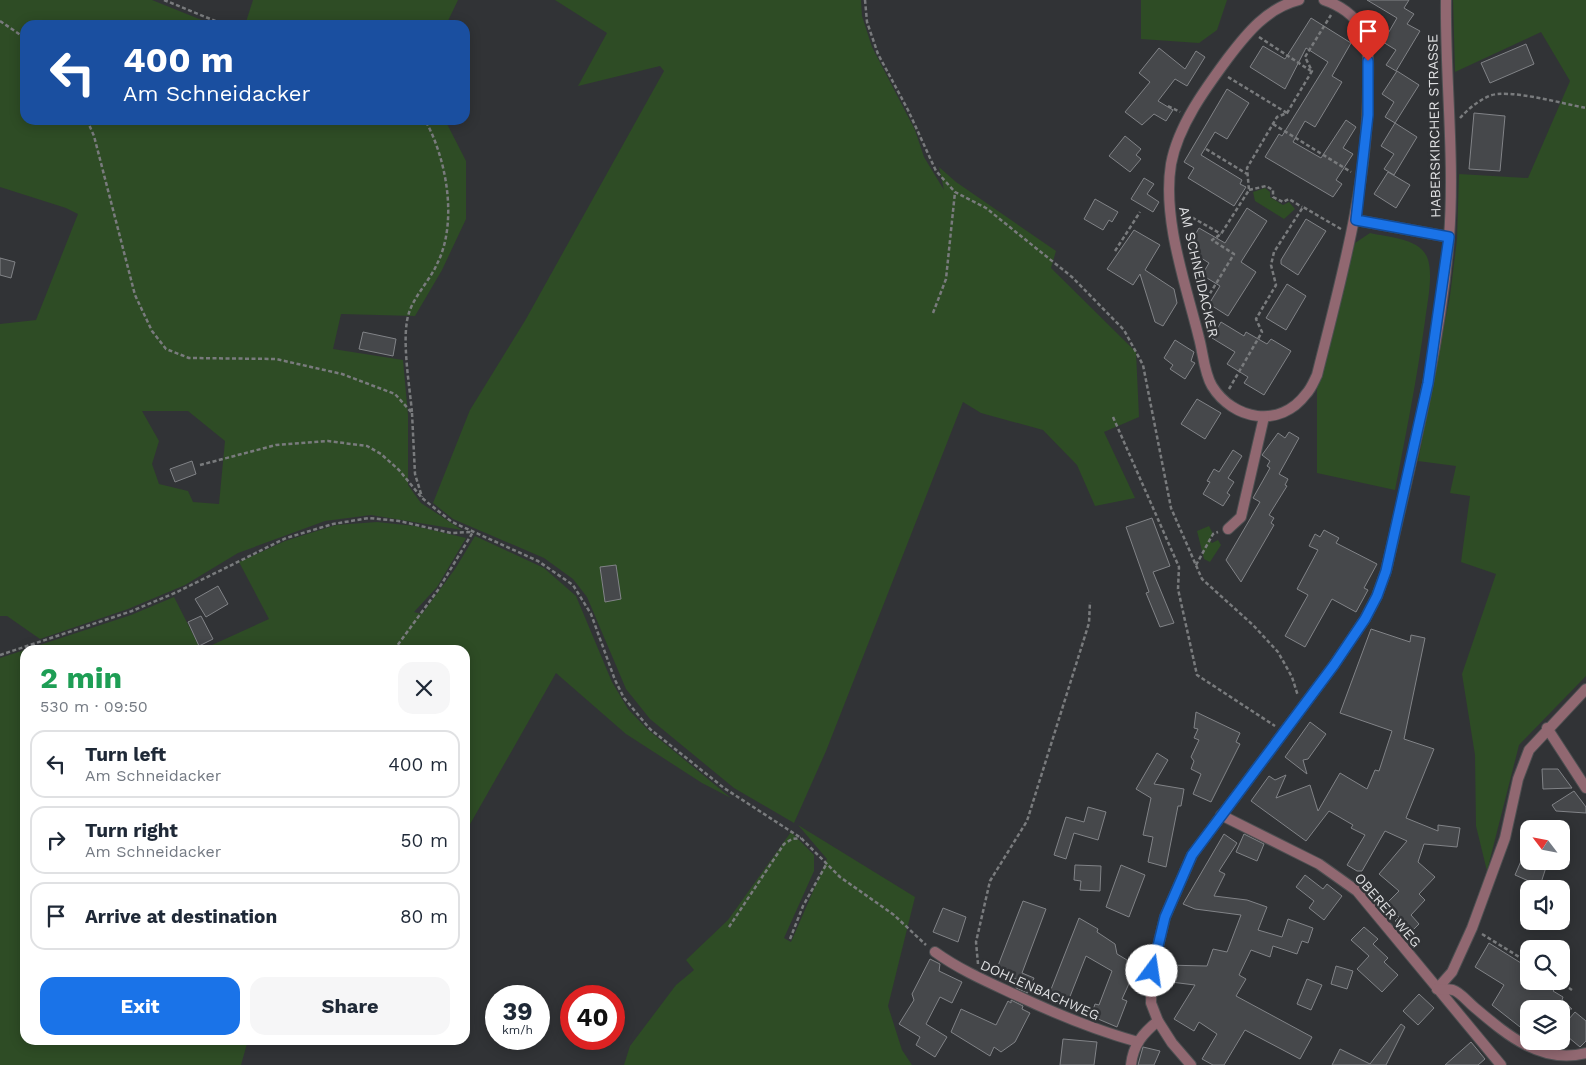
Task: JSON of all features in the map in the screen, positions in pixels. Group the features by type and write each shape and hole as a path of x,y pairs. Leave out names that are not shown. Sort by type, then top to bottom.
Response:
{"street":[{"name":"AM SCHNEIDACKER","path":"1299,0 1272,11 1250,31 1218,71 1189,118 1171,164 1169,204 1182,271 1211,384 1233,408 1247,415 1264,417 1278,415 1291,409 1306,394 1317,374 1356,220 1362,179 1368,115 1368,61 1366,44 1362,29 1352,16 1337,5 1324,0"},
{"name":"HABERSKIRCHER STRASSE","path":"1191,1065 1158,1021 1151,1003 1152,971 1165,917 1192,855 1302,709 1365,619 1377,596 1386,571 1428,383 1449,237 1451,128 1446,0"},
{"path":"1356,220 1449,237"},
{"path":"1228,529 1241,517 1264,417"},
{"path":"1437,988 1452,972 1472,928 1504,838 1518,779 1529,750 1547,728 1586,689"},
{"path":"1547,728 1586,788"},
{"name":"OBERER WEG","path":"1221,815 1319,864 1341,877 1357,891 1502,1065"},
{"name":"DOHLENBACHWEG","path":"935,952 952,964 994,985 1099,1031 1138,1042"},
{"path":"1437,988 1454,990 1516,1042 1534,1052 1554,1058 1572,1058 1586,1053"},
{"path":"1131,1065 1132,1054 1138,1042 1146,1030 1158,1021"}],"path":[{"path":"164,0 213,20"},
{"path":"865,0 867,22 878,54 908,110 936,172 955,192 986,208 1072,277 1124,330 1143,365 1171,508 1202,579 1253,625 1278,652 1292,678 1302,709"},
{"path":"1312,71 1305,57 1337,5"},
{"path":"0,21 20,35"},
{"path":"1250,31 1312,71"},
{"path":"1218,71 1287,113"},
{"path":"1312,71 1287,113 1277,117 1247,168 1249,190 1266,186 1273,190 1273,197 1283,202 1289,199 1352,236"},
{"path":"1451,128 1470,108 1490,96 1512,94 1586,108"},
{"path":"1168,106 1178,111"},
{"path":"1273,124 1362,179"},
{"path":"89,125 94,136 135,295 152,331 166,349 189,358 276,359 342,374 395,394 412,413"},
{"path":"422,498 415,474 406,344 409,311 438,263 448,226 446,174 428,125"},
{"path":"1206,149 1247,174"},
{"name":"AM SCHNEIDACKER","path":"1194,319 1234,254 1212,240 1221,234 1249,190"},
{"path":"933,313 946,279 955,192"},
{"path":"1169,204 1221,234"},
{"path":"1223,399 1262,332 1256,319 1276,285 1271,265 1274,252 1303,207"},
{"path":"1115,251 1140,212"},
{"path":"1113,418 1179,567 1178,589 1197,675 1284,732"},
{"path":"200,466 276,445 328,442 367,446 381,454 399,470 422,498 452,522 538,561 573,585 591,614 615,680 624,698 650,729 724,788 801,838 840,877 894,915 935,952"},
{"path":"30,645 132,611 177,592 286,538 333,524 368,518 398,521 452,533 473,532"},
{"path":"1196,565 1213,534 1228,529"},
{"path":"398,645 438,590 473,532"},
{"path":"994,985 978,963 976,942 990,881 1026,822 1089,623 1090,602"},
{"path":"0,655 20,648"},
{"path":"729,927 784,844 792,839 801,838"},
{"path":"790,939 803,906 827,863"},
{"path":"1472,928 1520,957"}],"green space":[{"path":"0,0 152,0 202,20 20,20 20,125 448,125 466,161 466,219 442,270 415,316 341,314 333,349 403,360 408,415 408,485 421,503 462,530 371,515 325,521 238,553 185,585 128,609 40,639 7,616 0,616 0,324 36,320 78,214 66,208 0,187","holes":["142,411 188,411 225,441 219,504 193,502 188,491 159,484 152,464 159,441"]},
{"path":"253,0 458,0 448,20 247,20"},
{"path":"555,0 861,0 862,16 872,47 915,130 924,157 944,190 939,167 956,182 1056,251 1051,268 1136,352 1139,417 1104,432 1135,498 1095,506 1077,465 1043,430 981,413 963,402 826,751 794,823 734,788 650,719 626,689 587,597 573,579 544,558 453,519 433,503 470,410 526,319 664,71 660,66 578,86 607,33"},
{"path":"1141,0 1227,0 1217,30 1199,43 1141,39"},
{"path":"1453,0 1586,0 1586,676 1519,745 1487,871 1476,826 1475,755 1462,674 1496,574 1461,562 1470,496 1450,493 1456,466 1418,461 1450,296 1457,239 1459,174 1528,178 1570,81 1541,32 1455,72"},
{"path":"1265,188 1270,192 1270,197 1283,205 1289,202 1295,209 1284,219 1255,201 1253,192"},
{"path":"1370,233 1402,239 1417,246 1427,257 1430,271 1418,364 1395,490 1317,473 1317,386 1327,356 1355,243"},
{"path":"377,522 415,526 466,538 437,587 414,612 422,614 455,569 475,536 544,568 576,596 612,682 628,709 647,729 731,798 702,783 626,734 556,673 470,824 470,645 212,645 269,619 239,562 285,541 336,525"},
{"path":"1209,526 1213,534 1209,540 1212,543 1218,540 1221,545 1210,562 1204,559 1197,531"},
{"path":"174,597 198,645 40,645 131,615"},
{"path":"20,651 20,1045 247,1045 241,1065 0,1065 0,658"},
{"path":"798,825 915,897 888,1006 902,1050 912,1065 624,1065 630,1046 676,985 694,970 686,960 728,920 791,832 814,855 814,871 784,938 791,942 827,859"}],"building":[{"path":"1367,0 1409,0 1404,8 1414,14 1407,24 1420,31 1396,71 1386,65 1396,50 1383,42 1397,18"},
{"path":"1311,18 1351,43 1332,76 1342,82 1315,127 1305,121 1293,142 1321,158 1346,120 1356,127 1343,148 1353,154 1336,180 1342,184 1333,197 1265,157 1279,134 1282,136 1328,62 1306,48 1285,89 1250,67 1263,46 1285,59"},
{"path":"1526,44 1534,64 1490,83 1481,63"},
{"path":"1159,48 1185,69 1196,51 1205,57 1187,86 1175,79 1158,101 1173,110 1166,121 1154,114 1142,125 1125,112 1150,82 1139,73"},
{"path":"1397,71 1419,85 1395,123 1385,117 1394,102 1382,94"},
{"path":"1227,89 1249,103 1227,139 1215,132 1201,155 1242,180 1240,184 1246,187 1234,206 1188,178 1194,168 1184,162"},
{"path":"1474,113 1505,116 1500,171 1469,169"},
{"path":"1395,123 1417,137 1394,175 1384,169 1394,154 1381,146"},
{"path":"1125,136 1141,149 1136,155 1141,159 1130,172 1109,156"},
{"path":"1388,172 1410,185 1396,208 1374,194"},
{"path":"1144,178 1154,184 1147,194 1159,202 1153,212 1131,199"},
{"path":"1095,199 1118,212 1112,222 1109,220 1103,230 1084,219"},
{"path":"1247,208 1267,221 1241,262 1256,272 1228,316 1209,304 1220,286 1202,275 1209,263 1187,249 1199,228 1225,243"},
{"path":"1306,219 1326,231 1298,275 1281,264 1281,260"},
{"path":"1134,230 1160,245 1145,270 1174,289 1177,303 1163,326 1155,322 1140,274 1133,285 1107,269"},
{"path":"0,258 15,262 11,278 0,275"},
{"path":"1287,284 1306,296 1286,330 1266,318"},
{"path":"1221,322 1244,336 1246,332 1267,344 1271,339 1291,351 1264,395 1244,383 1248,377 1227,364 1235,352 1212,338"},
{"path":"363,332 396,339 393,356 359,349"},
{"path":"1175,340 1194,352 1191,361 1195,363 1185,379 1170,369 1173,365 1164,358"},
{"path":"1197,399 1221,413 1205,439 1181,424"},
{"path":"1289,432 1299,438 1279,474 1288,479 1285,485 1287,486 1269,515 1274,518 1271,523 1274,525 1241,582 1226,560 1260,502 1253,498 1270,468 1267,466 1270,461 1262,455 1278,433 1285,438"},
{"path":"1233,450 1242,456 1228,478 1234,482 1227,493 1230,495 1223,506 1203,494 1210,482 1207,481 1214,469 1219,472"},
{"path":"192,461 196,474 175,482 170,469"},
{"path":"1152,518 1170,566 1153,572 1174,623 1160,627 1146,593 1149,592 1126,527"},
{"path":"1324,530 1339,538 1336,543 1377,564 1364,588 1368,590 1356,612 1332,599 1305,647 1285,636 1308,595 1297,589 1318,550 1309,546 1315,534 1320,537"},
{"path":"616,565 621,599 605,602 600,567"},
{"path":"218,586 228,604 206,617 195,599"},
{"path":"201,616 213,639 199,645 188,622"},
{"path":"1371,629 1410,642 1411,635 1425,638 1404,739 1434,749 1406,818 1438,831 1438,825 1460,828 1457,847 1424,844 1418,862 1435,877 1419,894 1425,900 1411,915 1419,924 1409,934 1395,921 1399,917 1385,905 1399,891 1379,874 1407,841 1385,831 1362,871 1357,871 1347,865 1365,835 1351,828 1353,825 1329,811 1306,841 1251,801 1269,776 1275,780 1286,775 1276,798 1310,785 1318,811 1340,773 1367,789 1375,770 1379,771 1392,731 1340,713"},
{"path":"1196,712 1240,733 1236,742 1240,744 1211,802 1193,794 1201,774 1191,769 1194,761 1191,757 1199,740 1194,738 1198,729 1194,728"},
{"path":"1310,722 1326,734 1308,759 1303,760 1307,774 1285,757"},
{"path":"1157,753 1168,760 1154,784 1184,789 1181,806 1178,806 1166,867 1148,862 1153,837 1143,835 1151,798 1136,789"},
{"path":"1542,769 1558,769 1572,788 1543,789"},
{"path":"1574,791 1586,807 1586,813 1556,811 1552,805"},
{"path":"1088,807 1106,812 1098,840 1074,833 1066,859 1054,855 1066,817 1084,822"},
{"path":"1224,834 1237,843 1219,871 1225,874 1214,896 1247,900 1267,907 1258,930 1282,937 1288,919 1313,928 1308,943 1302,941 1297,954 1273,946 1270,957 1251,950 1239,975 1246,979 1236,996 1312,1037 1300,1059 1245,1030 1224,1065 1213,1065 1202,1059 1217,1034 1199,1022 1194,1031 1174,1019 1195,985 1163,981 1165,965 1207,966 1213,949 1227,952 1241,915 1195,909 1183,904"},
{"path":"1244,834 1264,844 1257,861 1236,852"},
{"path":"1520,863 1520,870 1545,870 1542,880 1526,880 1515,875"},
{"path":"1075,865 1101,866 1100,891 1080,890 1081,881 1074,880"},
{"path":"1121,865 1145,875 1129,917 1106,907"},
{"path":"1305,875 1323,889 1327,884 1342,896 1324,920 1309,908 1314,901 1296,887"},
{"path":"1023,901 1046,909 1022,973 1034,978 1028,993 1016,988 1019,980 996,971"},
{"path":"943,908 966,917 958,942 933,932"},
{"path":"1079,918 1098,929 1097,932 1115,944 1117,954 1137,966 1122,999 1127,1001 1117,1027 1091,1016 1095,1004 1099,1005 1112,971 1086,956 1067,1004 1048,997"},
{"path":"1364,927 1378,939 1373,944 1388,958 1384,962 1398,975 1382,992 1357,969 1369,956 1351,940"},
{"path":"1489,943 1520,962 1520,990 1554,990 1563,997 1562,1000 1520,1000 1520,1027 1492,1005 1504,985 1475,967"},
{"path":"930,959 940,964 939,971 962,982 952,1003 940,997 926,1024 947,1037 935,1057 916,1045 920,1037 899,1024 914,1000 912,994"},
{"path":"1336,966 1353,971 1347,989 1331,984"},
{"path":"1307,979 1322,985 1311,1010 1297,1004"},
{"path":"1419,994 1434,1008 1418,1025 1403,1011"},
{"path":"1011,1000 1023,1006 1022,1009 1030,1013 1015,1042 1001,1052 994,1047 990,1056 951,1032 961,1009 996,1025 1008,1001 1011,1003"},
{"path":"1575,1012 1586,1021 1586,1041 1580,1047 1570,1039 1570,1018"},
{"path":"1401,1024 1405,1027 1386,1065 1332,1065 1340,1049 1370,1064"},
{"path":"1063,1039 1097,1042 1094,1065 1060,1065"},
{"path":"1471,1042 1485,1059 1478,1065 1445,1065"},
{"path":"1143,1047 1160,1051 1154,1065 1138,1065"}],"route":[{"path":"1152,971 1165,917 1192,855 1334,665 1365,619 1377,596 1386,571 1428,383 1443,290 1449,237 1356,220 1368,115 1368,61"}]}
